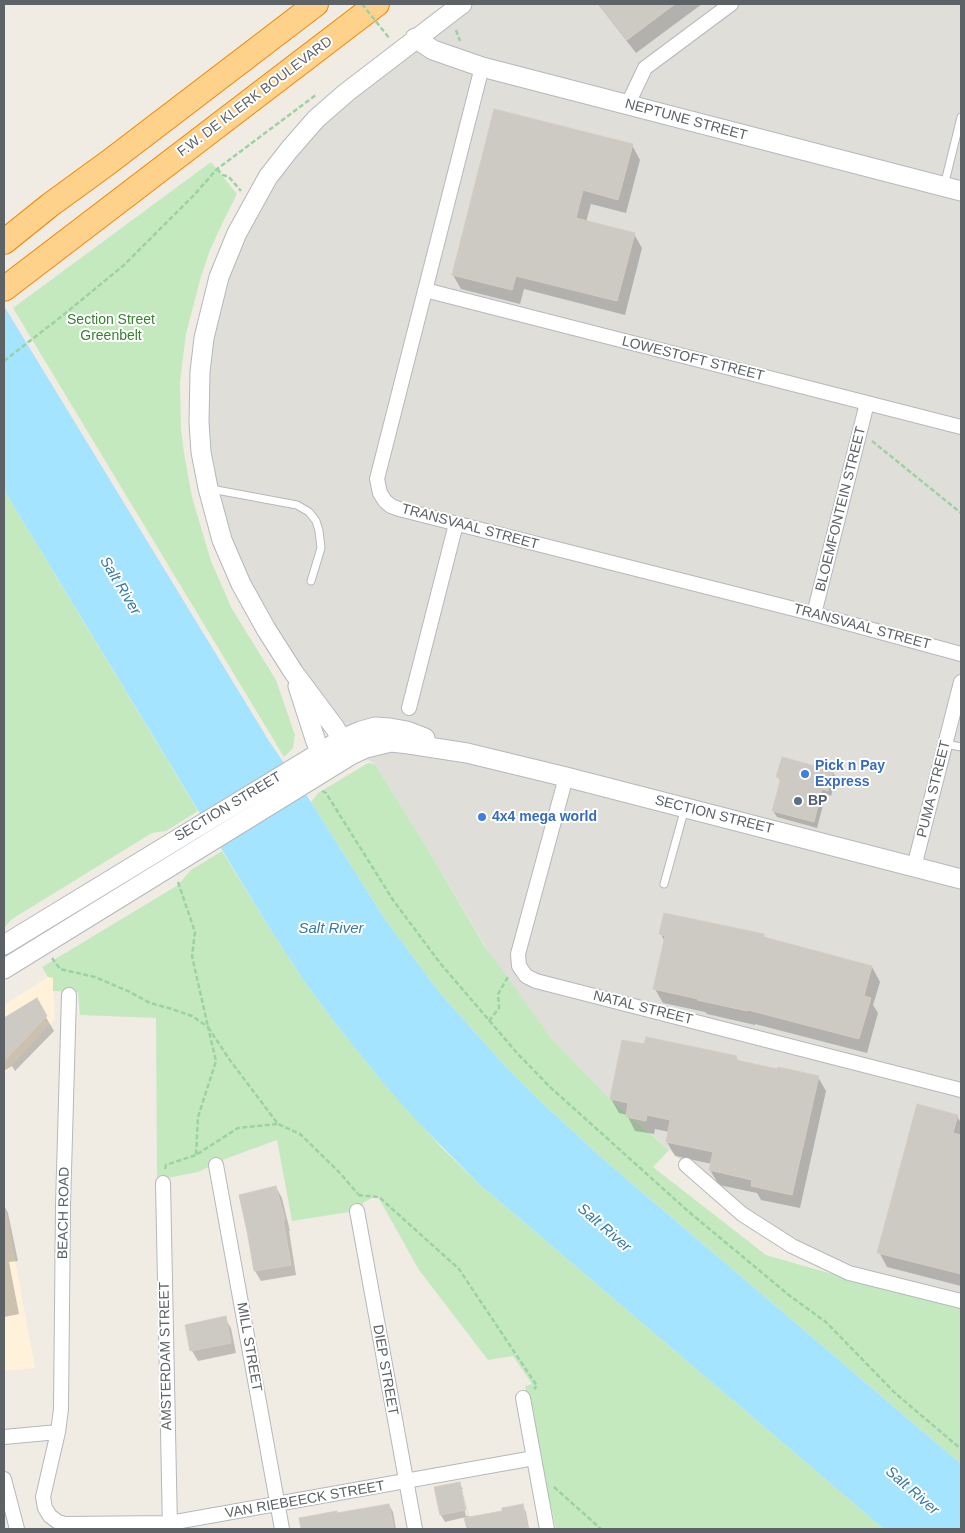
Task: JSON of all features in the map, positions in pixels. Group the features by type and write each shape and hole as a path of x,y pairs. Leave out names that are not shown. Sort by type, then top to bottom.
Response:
{"highway":[{"path":"4,242 316,4"},
{"name":"F.W. DE KLERK BOULEVARD","path":"5,283 133,191 377,4"},
{"path":"4,222 50,206"}],"street":[{"path":"352,755 328,717 294,672 266,629 241,584 222,540 208,488 201,452 199,422 200,372 204,338 219,277 237,233 268,177 316,119 415,38 462,4"},
{"path":"628,104 645,68 731,4"},
{"name":"NEPTUNE STREET","path":"415,38 433,50 482,67 952,189"},
{"name":"TRANSVAAL STREET","path":"482,67 377,479 380,493 385,501 391,506 456,524 814,614 961,654"},
{"name":"LOWESTOFT STREET","path":"425,290 961,427"},
{"name":"BLOEMFONTEIN STREET","path":"814,614 867,403"},
{"path":"409,708 456,524"},
{"path":"294,672 316,742 331,768"},
{"name":"PUMA STREET","path":"914,867 961,682"},
{"name":"SECTION STREET","path":"4,945 320,751 361,731 375,727 407,731 467,753"},
{"name":"SECTION STREET","path":"4,969 352,755 366,748 391,742 467,753 961,879"},
{"name":"NATAL STREET","path":"566,777 518,954 519,966 526,976 536,981 961,1090"},
{"name":"BEACH ROAD","path":"48,1514 42,1496 58,1432 61,1408 63,1206 69,995"},
{"path":"686,1165 742,1214 792,1246 849,1273 961,1301"},
{"name":"MILL STREET","path":"216,1166 282,1529"},
{"name":"AMSTERDAM STREET","path":"163,1183 170,1526"},
{"name":"DIEP STREET","path":"356,1211 415,1529"},
{"path":"523,1398 547,1529"},
{"path":"4,1437 58,1432"},
{"name":"VAN RIEBEECK STREET","path":"48,1514 55,1521 65,1524 170,1526 534,1458"},
{"path":"4,1480 17,1529"}],"lane":[{"path":"952,189 961,117"},
{"path":"208,488 297,504 309,512 316,521 321,548 311,581"},
{"path":"946,744 961,747"},
{"path":"664,884 685,808"}],"path":[{"path":"362,4 390,40"},
{"path":"4,361 124,265 195,194 217,169 319,93"},
{"path":"217,169 223,176 229,177 252,205"},
{"path":"859,436 874,441 961,513"},
{"path":"320,788 326,794 393,900 440,963 517,1053 565,1100 689,1212 790,1296 826,1322 896,1393 961,1449"},
{"path":"178,882 195,932 192,956 216,1061 198,1117 196,1155"},
{"path":"52,958 60,969 95,977 150,1002 192,1016 208,1027 278,1124 300,1134 339,1172 358,1194 360,1208 356,1211"},
{"path":"489,1021 499,1008 498,994 511,971"},
{"path":"163,1183 166,1165 196,1155 238,1128 278,1124"},
{"path":"358,1194 379,1196 458,1269 537,1386 523,1398"},
{"path":"539,1482 550,1484 601,1529"}],"shaded area":[{"path":"460,4 961,4 961,1300 850,1272 793,1245 686,1164 610,1099 551,1038 496,964 375,764 330,737 237,575 200,429 219,282 286,155"},
{"path":"48,977 53,978 55,1019 4,1074 4,1005"},
{"path":"4,1199 35,1368 4,1371"}],"green space":[{"name":"Section Street Greenbelt","path":"211,162 237,194 210,250 186,334 180,382 181,429 192,497 211,561 232,609 276,680 295,735 293,748 284,757 13,308"},
{"path":"4,490 198,811 166,831 152,833 12,919 4,928"},
{"path":"368,763 375,764 484,945 551,1038 610,1099 669,1150 653,1167 766,1255 961,1308 961,1464 603,1159 506,1067 439,992 384,918 311,802 318,793"},
{"path":"222,851 304,981 331,1018 384,1084 443,1149 478,1183 884,1529 556,1529 525,1386 532,1384 513,1356 488,1360 419,1270 377,1195 363,1203 362,1210 292,1221 277,1140 225,1159 198,1172 157,1180 156,1018 80,1015 78,992 53,991 53,978 48,977 42,967 178,885 191,870"}],"water":[{"name":"Salt River","path":"4,306 269,741 311,802 384,918 439,992 506,1067 603,1159 961,1464 961,1529 884,1529 478,1183 415,1119 331,1018 267,924 4,490"}],"building":[{"path":"599,4 675,4 627,40"},
{"path":"494,109 633,144 618,200 583,190 576,218 635,233 617,301 516,276 512,290 452,275"},
{"path":"782,757 833,771 828,791 822,789 814,822 772,811 781,778 776,777"},
{"path":"664,913 764,934 764,937 872,966 864,996 871,998 859,1039 748,1010 653,989 665,936 659,934"},
{"path":"37,998 47,1016 4,1061 4,1018"},
{"path":"646,1037 737,1056 736,1060 819,1076 792,1195 751,1186 752,1180 709,1170 713,1152 666,1142 670,1120 647,1115 646,1121 626,1117 628,1103 610,1099 622,1040 644,1044"},
{"path":"917,1104 958,1115 953,1133 961,1135 961,1274 877,1253"},
{"path":"276,1186 285,1220 283,1220 291,1265 254,1271 239,1195"},
{"path":"226,1316 231,1343 190,1351 185,1325"},
{"path":"460,1482 466,1510 440,1515 434,1487"},
{"path":"389,1504 394,1529 301,1529 299,1518"},
{"path":"523,1504 528,1529 467,1529 464,1518 502,1511 502,1508"}],"place":[{"name":"Pick n Pay Express","path":"805,774"},
{"name":"BP","path":"798,801"},
{"name":"4x4 mega world","path":"482,817"}]}
